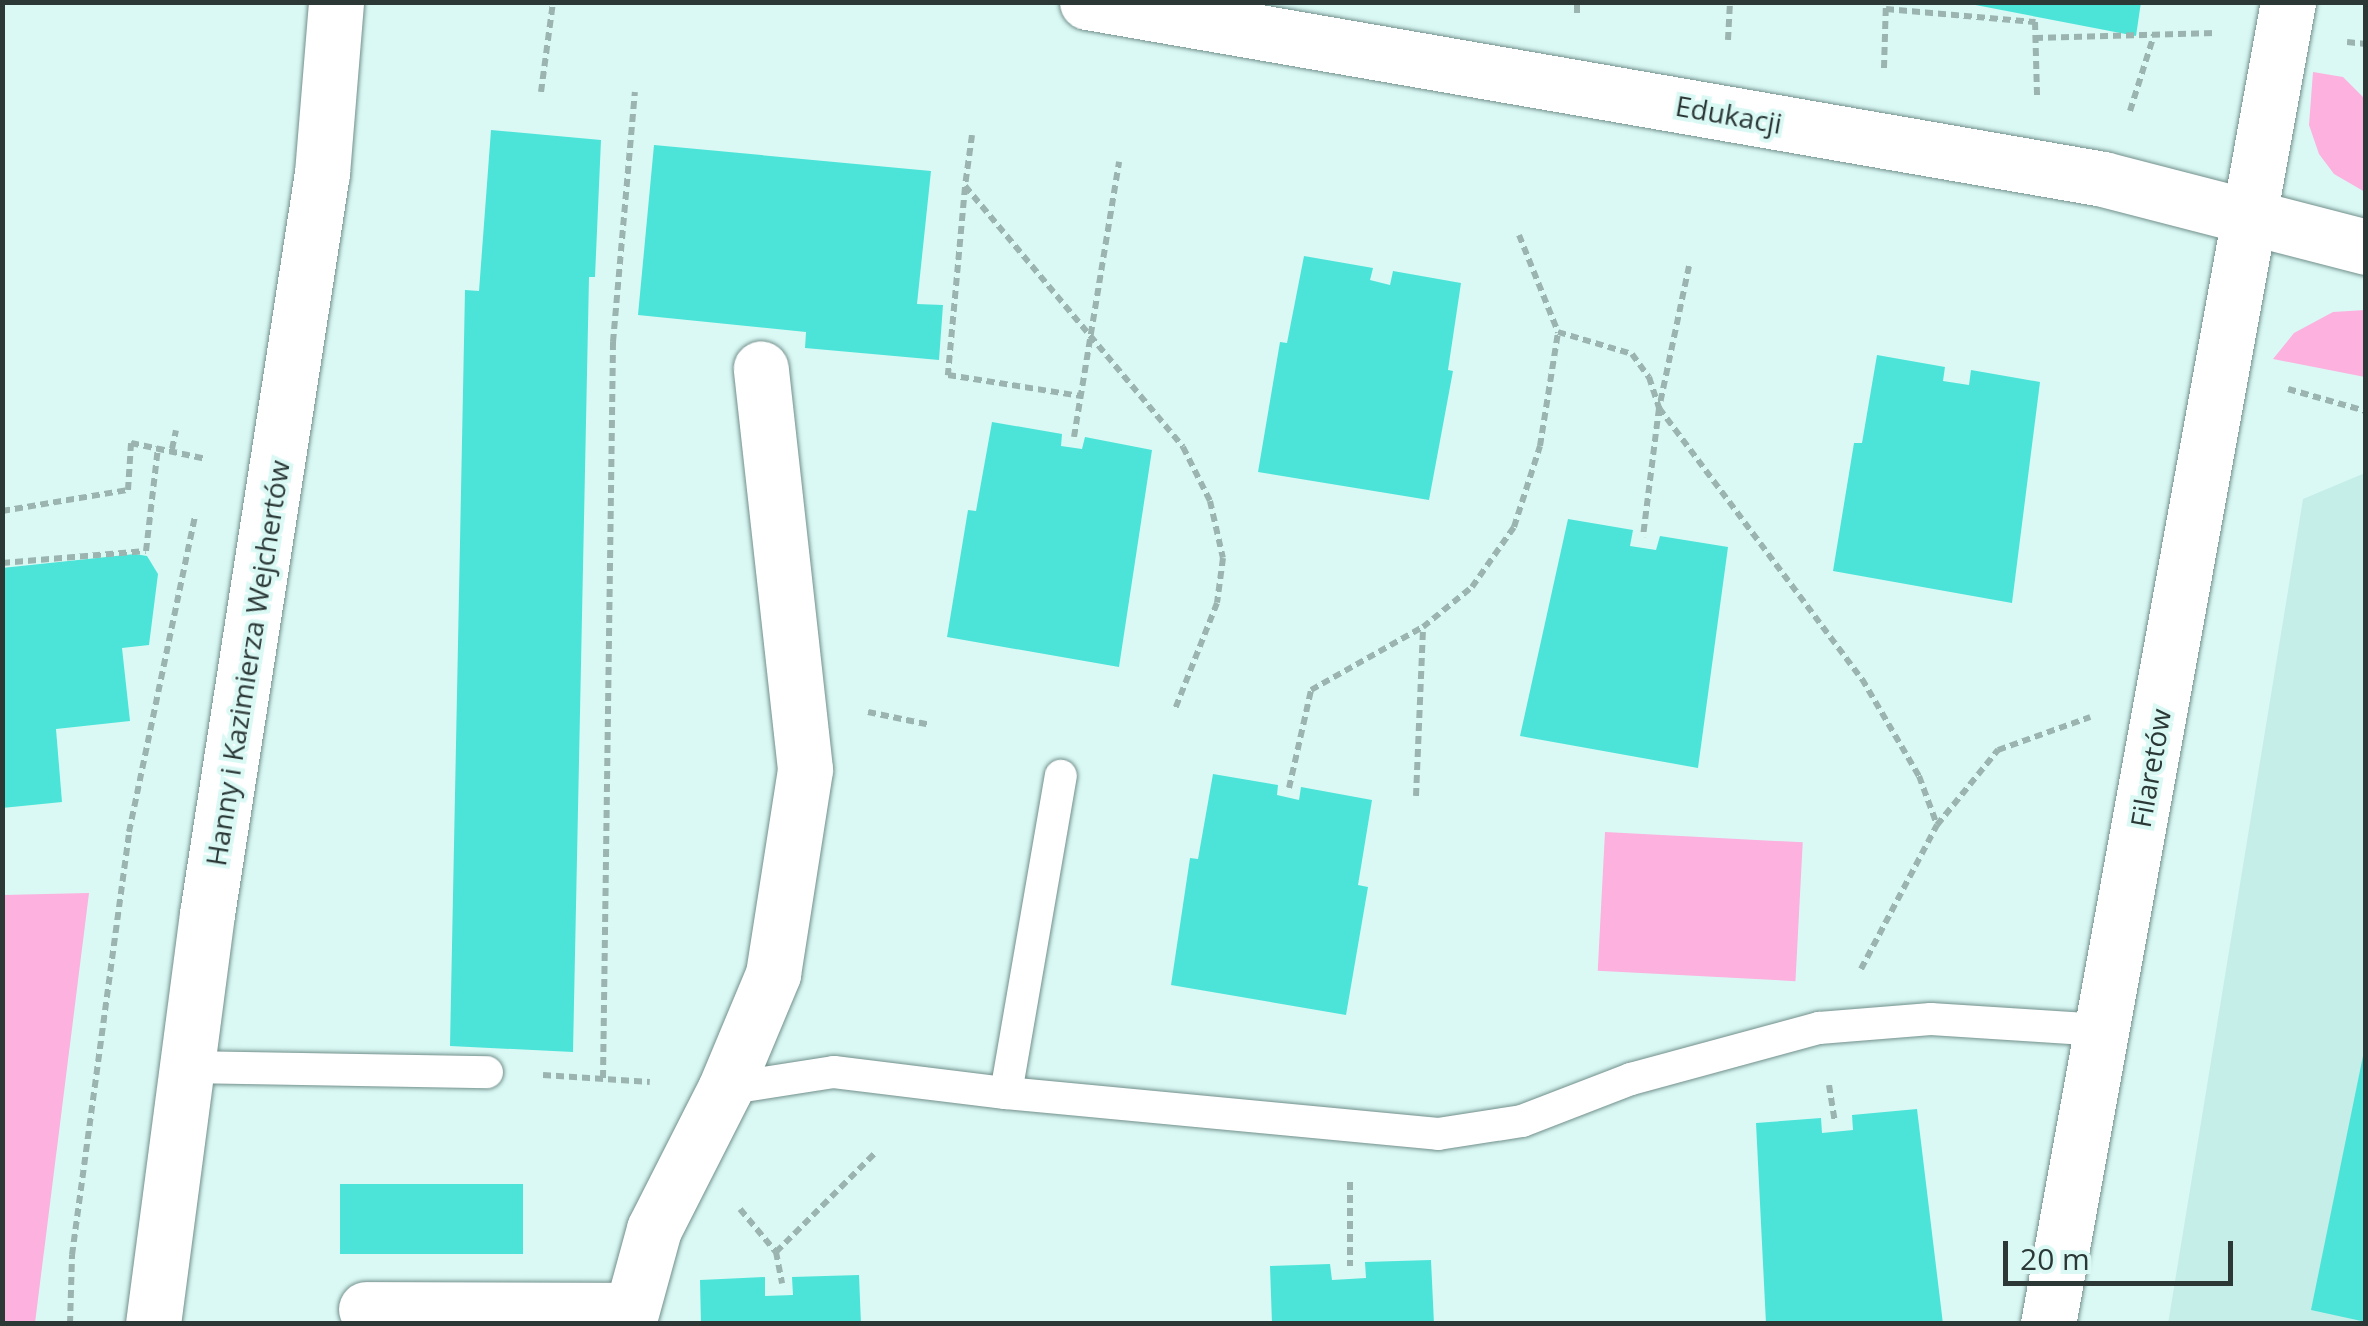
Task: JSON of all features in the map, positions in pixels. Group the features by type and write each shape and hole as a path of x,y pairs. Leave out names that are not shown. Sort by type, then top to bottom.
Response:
{"street":[{"name":"Hanny i Kazimierza Wejchertów","path":"153,1324 314,230 336,2"},
{"name":"Edukacji","path":"1087,2 2103,178 2254,213 2366,247"},
{"name":"Filaretów","path":"2048,1324 2254,213 2288,2"},
{"path":"366,1309 629,1317 654,1229 725,1088 773,974 805,768 761,368"}],"lane":[{"path":"1006,1093 1061,776"},
{"path":"725,1088 834,1072 1350,1129 1438,1134 1522,1120 1722,1051 1830,1027 1932,1019 2102,1030"},
{"path":"188,1067 487,1072"}],"path":[{"path":"541,92 552,2"},
{"path":"1576,2 1576,13"},
{"path":"1728,40 1730,2"},
{"path":"1884,68 1886,6 2035,22 2036,95"},
{"path":"2035,38 2232,33"},
{"path":"2130,111 2154,35"},
{"path":"604,1078 613,342 635,92"},
{"path":"972,135 948,375 1081,396"},
{"path":"1074,437 1119,162"},
{"path":"965,186 1183,447 1215,520 1223,558 1217,603 1175,709"},
{"path":"1289,788 1311,690 1423,627 1472,587 1514,527 1540,446 1558,332 1519,235"},
{"path":"1643,537 1659,408 1689,266"},
{"path":"1558,332 1632,354 1650,377 1659,408 1862,680 1919,776 1937,826"},
{"path":"2355,408 2366,409"},
{"path":"172,449 176,430"},
{"path":"2,511 128,490 130,443 208,454 204,473"},
{"path":"2,563 146,551 158,447"},
{"path":"70,1324 72,1255 129,832 196,511"},
{"path":"1416,796 1423,627"},
{"path":"866,712 930,724"},
{"path":"1830,1027 1937,826 1998,750 2097,716"},
{"path":"487,1072 725,1088"},
{"path":"1350,1129 1350,1266"},
{"path":"776,1252 876,1152"},
{"path":"738,1207 776,1252 782,1283"}],"shaded area":[{"path":"2313,72 2343,77 2365,99 2365,192 2334,174 2319,154 2309,125"},
{"path":"2365,310 2365,377 2273,359 2294,333 2333,312"},
{"path":"2365,473 2365,1323 2168,1324 2303,499"},
{"path":"1605,832 1803,842 1795,981 1598,971"},
{"path":"89,893 35,1323 3,1323 3,895"}],"building":[{"path":"1960,2 2141,2 2136,36"},
{"path":"491,130 601,140 595,277 589,277 573,1052 450,1046 465,290 479,291"},
{"path":"654,145 931,171 917,304 943,305 939,360 805,348 806,332 638,315"},
{"path":"1304,256 1373,268 1370,280 1390,285 1393,271 1461,283 1448,370 1453,371 1429,500 1258,472 1280,342 1287,343"},
{"path":"1877,355 1945,367 1943,381 1969,385 1971,370 2040,382 2012,603 1833,571 1854,443 1862,443"},
{"path":"992,422 1062,434 1061,446 1082,449 1085,437 1152,450 1119,667 947,637 968,510 976,511"},
{"path":"1568,519 1633,530 1630,546 1656,550 1660,536 1728,547 1698,768 1520,736"},
{"path":"147,556 158,574 149,645 122,648 130,721 56,729 62,802 2,808 2,568"},
{"path":"1213,774 1278,785 1277,795 1299,800 1301,787 1372,800 1358,885 1368,887 1346,1015 1171,985 1190,858 1198,859"},
{"path":"2366,1051 2366,1322 2311,1310"},
{"path":"1917,1109 1943,1324 1766,1324 1756,1123 1821,1118 1822,1133 1853,1130 1852,1115"},
{"path":"340,1184 523,1184 523,1254 340,1254"},
{"path":"1431,1260 1434,1324 1272,1324 1270,1266 1330,1264 1332,1280 1366,1278 1365,1262"},
{"path":"859,1275 861,1324 701,1324 700,1280 765,1277 765,1296 793,1295 792,1277"}]}
